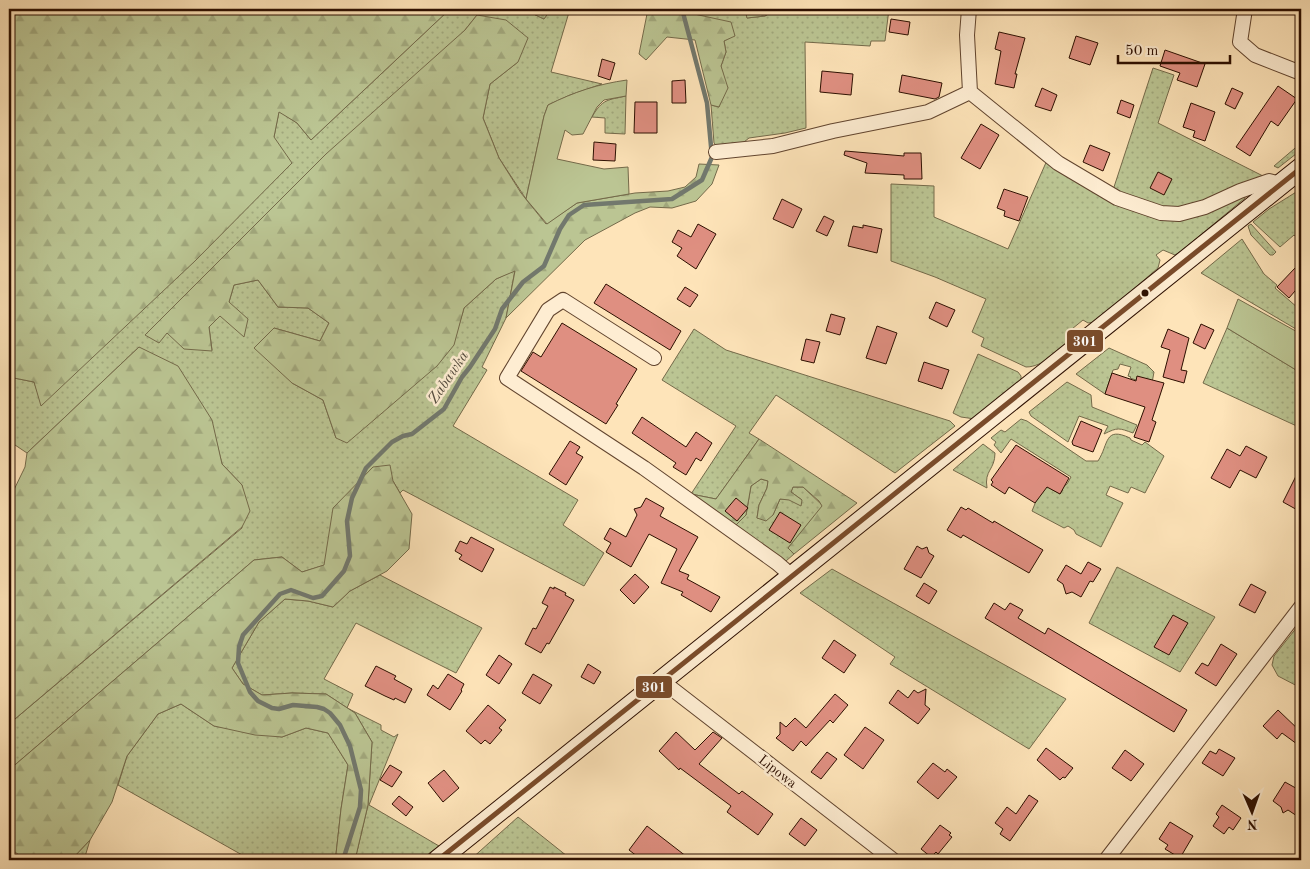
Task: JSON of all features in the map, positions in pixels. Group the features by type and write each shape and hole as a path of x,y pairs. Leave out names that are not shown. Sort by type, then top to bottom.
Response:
{"main road":[{"path":"438,860 1301,168"}],"street":[{"path":"969,9 967,35 970,92 1058,163 1116,198 1162,213 1179,214 1205,207 1240,191 1269,181 1281,184"},
{"path":"1245,9 1240,42 1255,55 1301,72"},
{"path":"716,152 773,146 833,131 928,112 970,92"},
{"path":"654,358 563,300 548,310 507,378 644,468 778,563 792,576"},
{"path":"1106,860 1301,607"},
{"name":"Lipowa","path":"662,681 894,860"}],"green space":[{"path":"9,9 450,9 311,140 297,123 279,112 274,137 292,163 195,261 41,406 34,382 9,377"},
{"path":"450,9 523,9 544,19 551,9 570,9 551,72 602,84 548,105 526,199 499,158 483,118 490,84 518,62 477,15 465,30 167,333 212,350 209,327 229,302 234,285 258,280 278,307 308,308 329,323 320,341 274,328 292,383 323,400 336,438 453,345 464,308 496,279 515,270 506,318 482,367 487,370 453,426 578,500 563,525 604,553 584,586 403,490 400,493 393,481 329,540 325,565 302,572 282,557 254,560 9,770 9,724 242,528 242,485 222,464 211,420 139,347 27,453 15,445 9,445 9,377 34,382 42,405 274,137 279,111 297,123 311,140"},
{"path":"523,9 551,9 544,19"},
{"path":"646,9 696,9 694,14 731,22 735,36 724,41 726,52 721,66 728,88 719,107 711,105 695,40 667,37 646,60 639,54 647,14"},
{"path":"696,9 745,9 747,18 765,16 777,9 889,9 885,41 871,41 870,46 805,42 806,128 749,138 739,146 718,148 714,143 711,105 719,107 721,66 726,52 724,41 735,35 694,14"},
{"path":"745,9 777,9 765,16 747,18"},
{"path":"477,15 506,20 528,38 518,62 490,84 483,118 499,158 521,193 546,224 577,203 685,187 696,177 699,164 719,165 712,184 696,201 672,208 650,207 585,240 506,318 515,271 496,279 464,308 454,345 437,366 347,443 336,438 323,400 292,383 254,348 274,328 320,341 329,323 308,308 278,307 258,280 234,285 229,302 248,319 244,337 220,316 209,327 212,351 184,349 167,333 159,343 145,335 326,154 465,30"},
{"path":"1153,68 1174,75 1158,123 1263,176 1255,181 1179,209 1166,210 1114,191"},
{"path":"627,80 626,96 604,100 597,107 583,134 572,135 565,130 557,159 604,169 628,167 629,194 577,203 547,224 526,199 548,105 586,89"},
{"path":"626,96 625,134 605,133 605,118 592,117 606,101"},
{"path":"1301,143 1301,150 1278,168 1274,166"},
{"path":"1048,158 1164,217 1245,196 1245,198 1180,252 1175,255 1163,250 1156,255 1160,260 1158,268 1095,322 1088,323 1083,320 1067,333 1072,338 1071,341 1050,358 1026,367 981,346 984,338 972,332 986,299 891,261 891,184 934,186 934,217 1008,249"},
{"path":"1301,189 1301,241 1294,235 1280,247 1253,222 1269,209"},
{"path":"1251,224 1276,252 1273,255 1270,255 1251,235 1248,226"},
{"path":"1242,239 1264,274 1277,285 1275,288 1298,308 1301,306 1301,332 1201,273"},
{"path":"1238,299 1301,334 1301,373 1227,328"},
{"path":"1227,328 1301,373 1301,428 1203,383"},
{"path":"694,329 726,350 950,421 955,426 895,473 776,395 749,433 759,439 716,499 691,494 736,426 662,380"},
{"path":"139,347 178,366 212,420 222,464 242,485 250,511 242,527 9,724 9,500 25,467 27,453"},
{"path":"1109,348 1147,365 1154,372 1152,383 1137,377 1136,380 1130,378 1128,376 1131,367 1120,364 1118,369 1113,370 1105,394 1076,374"},
{"path":"978,354 1018,372 1021,380 975,419 961,417 953,413"},
{"path":"1067,382 1091,395 1092,407 1137,425 1133,433 1118,429 1104,434 1108,426 1079,416 1068,442 1031,416 1029,412"},
{"path":"1021,419 1027,421 1086,461 1098,461 1108,439 1116,434 1130,438 1142,445 1145,442 1164,456 1145,493 1131,487 1128,493 1110,486 1106,495 1123,503 1101,547 1076,534 1068,526 1064,528 1032,511 1041,489 1054,476 1051,489 1060,494 1063,490 1061,488 1067,484 1071,477 1011,439 1001,453 994,445 996,442 991,438 1001,430 1005,432"},
{"path":"759,439 857,503 794,554 788,548 822,506 803,487 793,487 791,492 802,500 801,506 789,500 780,499 773,515 766,521 757,518 759,505 767,488 768,481 761,479 751,486 746,515 735,526 691,494 716,499"},
{"path":"983,444 995,453 995,459 987,477 987,488 953,470"},
{"path":"390,465 393,481 412,514 409,549 387,571 350,591 333,607 308,601 285,599 259,622 232,668 243,684 262,695 292,693 326,694 355,713 372,742 368,805 355,860 332,860 336,854 348,765 328,733 306,728 282,737 255,735 214,726 181,704 158,714 127,756 112,802 90,840 71,860 25,860 9,847 9,770 254,560 282,557 302,572 324,565 333,508 373,467"},
{"path":"761,479 768,481 767,488 759,505 757,518 773,515 780,499 802,500 791,492 793,487 803,487 823,506 788,548 794,554 786,561 735,526 746,515 751,486"},
{"path":"1117,567 1215,617 1180,672 1089,623"},
{"path":"832,569 1066,699 1029,749 890,664 895,657 800,593"},
{"path":"380,575 482,628 456,673 356,623 324,679 353,694 347,708 326,694 292,693 262,695 243,684 232,668 259,622 285,599 308,601 333,607 350,591"},
{"path":"1301,622 1301,688 1278,676 1272,665 1274,656"},
{"path":"181,704 214,726 282,737 306,728 328,733 348,765 336,854 332,860 251,860 118,785 127,756 158,714"},
{"path":"349,709 381,725 381,730 394,737 398,734 369,805 439,846 420,860 355,860 368,805 372,742 355,713"},
{"path":"518,817 572,860 521,860 511,854 508,860 470,860"},
{"path":"90,840 84,860 71,860"}],"building":[{"path":"891,19 910,22 908,35 889,32"},
{"path":"999,32 1025,38 1015,74 1017,74 1014,88 995,84 1001,51 995,49"},
{"path":"1076,36 1098,43 1090,65 1069,58"},
{"path":"1165,50 1205,64 1197,87 1177,80 1180,73 1160,66"},
{"path":"602,59 615,63 610,80 598,76"},
{"path":"822,71 853,74 851,95 820,92"},
{"path":"902,75 942,83 939,97 935,99 899,92"},
{"path":"685,80 686,103 672,103 672,81"},
{"path":"1278,86 1297,99 1278,126 1271,121 1250,156 1236,147"},
{"path":"1042,88 1057,95 1051,111 1035,106"},
{"path":"1232,88 1243,93 1235,109 1225,104"},
{"path":"1121,100 1134,105 1130,118 1117,113"},
{"path":"635,102 657,102 657,133 634,133"},
{"path":"1191,103 1215,112 1205,141 1193,137 1195,131 1183,127"},
{"path":"981,124 999,135 980,169 961,158"},
{"path":"594,142 616,144 615,161 593,160"},
{"path":"1090,145 1110,153 1103,171 1083,162"},
{"path":"845,151 904,156 904,153 921,153 922,179 904,179 904,175 865,173 867,163 844,155"},
{"path":"1158,172 1172,179 1164,195 1150,188"},
{"path":"1004,189 1028,197 1019,221 1004,216 1005,211 997,208"},
{"path":"782,199 802,209 793,228 773,219"},
{"path":"824,216 834,221 827,236 816,231"},
{"path":"698,224 716,234 696,269 677,256 682,248 672,242 678,230 691,237"},
{"path":"863,225 882,229 877,253 848,246 853,226 863,228"},
{"path":"1295,268 1301,274 1301,284 1289,298 1277,287"},
{"path":"606,284 681,331 670,350 594,303"},
{"path":"685,287 698,295 690,307 677,299"},
{"path":"936,302 955,310 947,327 929,318"},
{"path":"831,314 845,318 840,335 826,331"},
{"path":"562,323 637,369 606,424 521,371 533,352 541,357"},
{"path":"1201,324 1214,330 1205,349 1193,343"},
{"path":"877,326 897,333 886,364 866,358"},
{"path":"1168,329 1189,338 1181,370 1187,371 1184,383 1163,377 1170,350 1161,347"},
{"path":"806,339 820,342 814,363 801,360"},
{"path":"924,362 949,370 942,389 918,381"},
{"path":"1112,373 1136,381 1137,376 1164,383 1152,420 1156,422 1149,442 1134,437 1145,407 1105,394"},
{"path":"642,417 686,447 696,432 712,443 701,461 696,458 686,475 673,467 676,463 632,433"},
{"path":"1081,421 1102,430 1093,452 1073,445 1072,442"},
{"path":"570,441 580,447 576,453 583,457 566,485 549,474"},
{"path":"1016,445 1069,478 1060,494 1047,487 1035,503 1009,487 1005,494 991,485 993,482 991,480"},
{"path":"1246,446 1267,457 1256,478 1240,470 1230,488 1211,478 1227,449 1240,456"},
{"path":"1301,466 1301,512 1283,502"},
{"path":"646,498 664,508 660,516 698,537 679,571 689,575 687,579 720,597 711,612 681,595 683,592 661,583 677,549 649,534 631,567 606,552 611,543 604,539 610,528 626,537 637,515 634,509 641,507"},
{"path":"736,498 748,508 737,521 725,511"},
{"path":"961,507 966,510 968,508 993,523 994,521 1043,550 1029,573 963,535 961,538 947,530"},
{"path":"780,512 801,525 790,543 769,530"},
{"path":"471,537 494,549 482,572 459,559 462,555 455,551 460,541 467,544"},
{"path":"917,546 922,549 927,547 929,553 934,556 921,578 904,569"},
{"path":"1088,562 1101,569 1093,582 1090,581 1081,597 1072,592 1066,594 1063,584 1057,580 1066,565 1081,574"},
{"path":"635,574 649,587 634,604 620,590"},
{"path":"924,583 937,591 929,604 916,596"},
{"path":"1251,584 1266,592 1255,613 1239,605"},
{"path":"550,587 566,593 565,595 574,600 549,644 547,643 541,653 525,644 533,628 536,629 548,606 542,603"},
{"path":"994,603 1005,610 1010,603 1023,610 1018,618 1045,634 1048,628 1187,710 1174,732 985,618"},
{"path":"1173,615 1188,623 1169,655 1154,647"},
{"path":"834,640 856,655 844,673 822,658"},
{"path":"1221,644 1237,654 1216,686 1195,673 1202,663 1208,666"},
{"path":"499,655 512,664 499,684 486,675"},
{"path":"588,664 601,672 594,684 581,677"},
{"path":"376,666 396,676 394,679 412,689 405,703 395,698 394,700 365,686"},
{"path":"448,674 464,684 462,691 450,710 427,695 433,685 438,689"},
{"path":"533,674 552,685 540,704 522,693"},
{"path":"926,689 925,705 930,709 918,724 889,703 898,690 908,698 914,690 918,693"},
{"path":"835,694 848,705 833,723 830,720 806,746 801,741 793,751 776,738 780,734 780,722 786,727 795,718 806,728"},
{"path":"488,705 506,720 499,728 502,730 490,744 485,740 481,744 466,731"},
{"path":"1278,710 1301,732 1301,747 1282,733 1277,739 1263,726"},
{"path":"865,727 884,740 863,769 844,755"},
{"path":"676,732 695,750 713,732 722,738 699,764 739,794 742,791 773,814 758,835 727,812 731,806 680,768 679,770 659,751"},
{"path":"1046,748 1073,768 1065,778 1063,777 1060,780 1037,760"},
{"path":"1219,749 1235,758 1223,776 1202,763 1210,751 1216,754"},
{"path":"1125,750 1144,764 1131,781 1112,768"},
{"path":"827,752 837,759 821,779 811,772"},
{"path":"933,763 945,772 947,769 957,777 938,799 917,782"},
{"path":"390,765 402,772 392,787 380,780"},
{"path":"444,770 459,788 443,802 428,783"},
{"path":"1285,782 1301,791 1301,808 1297,816 1288,810 1283,813 1281,807 1273,801"},
{"path":"1029,795 1038,801 1010,841 1000,834 1003,829 995,823 1007,807 1016,814"},
{"path":"399,796 413,807 406,816 392,804"},
{"path":"1222,805 1241,818 1233,830 1229,827 1224,834 1213,826 1219,817 1216,814"},
{"path":"801,818 817,830 805,846 789,834"},
{"path":"1170,822 1193,836 1180,858 1165,849 1168,845 1159,839"},
{"path":"940,825 951,833 949,835 952,837 938,854 936,852 931,857 921,849"},
{"path":"647,826 691,860 642,860 629,850"}],"waterway":[{"name":"Zabawka","path":"343,860 360,807 361,790 350,746 340,725 324,709 293,705 279,709 272,708 258,701 250,692 238,663 239,647 243,635 280,594 291,590 313,598 322,596 344,571 350,556 347,521 352,498 366,468 392,442 412,434 444,409 462,377 495,329 502,309 523,282 544,266 560,229 569,215 584,205 672,199 702,180 712,157 707,103 682,9"}],"transit line":[{"name":"301","path":"438,860 1301,168"}]}
